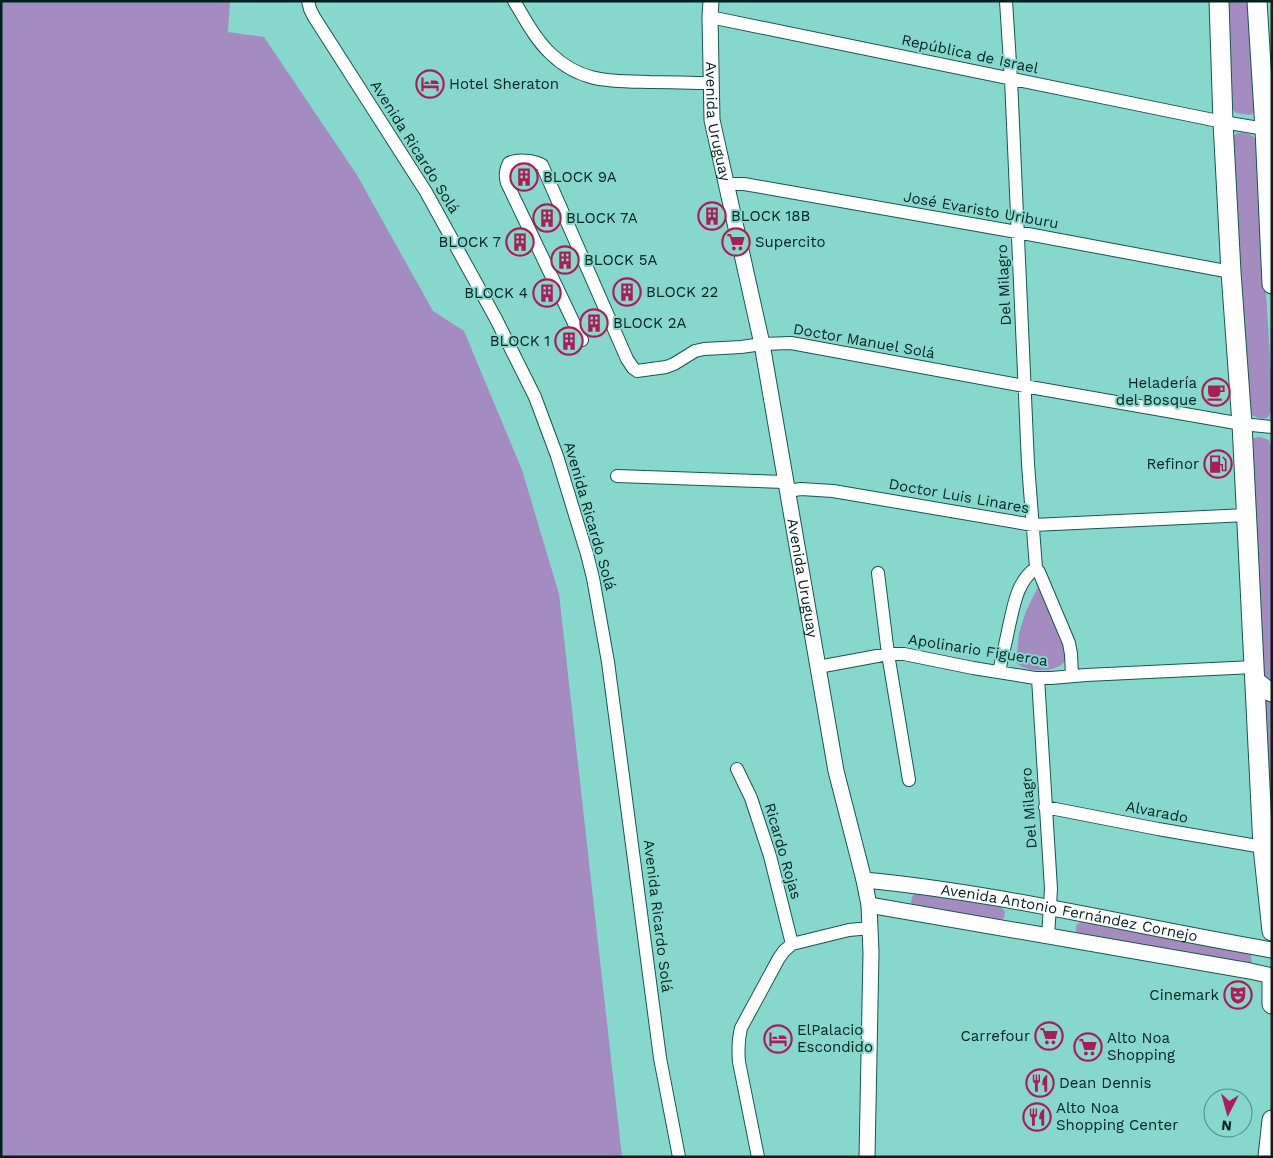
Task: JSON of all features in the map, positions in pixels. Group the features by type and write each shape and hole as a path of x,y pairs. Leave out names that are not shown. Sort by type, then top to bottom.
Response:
{"main road":[{"path":"1219,1 1231,272 1242,424 1263,847 1272,931"},
{"path":"1257,1 1268,130 1272,284"},
{"path":"1255,674 1265,689 1272,692"},
{"path":"1272,978 1272,1004"},
{"path":"1268,1157 1272,1120"}],"street":[{"name":"Avenida Ricardo Solá","path":"308,1 314,18 426,192 469,269 535,398 557,456 587,554 602,624 660,1058 679,1157"},
{"path":"514,1 541,43 559,61 580,74 607,81 711,83"},
{"name":"Avenida Uruguay","path":"711,1 712,120 762,344 836,771 869,905 871,962 867,1157"},
{"name":"Del Milagro","path":"1006,1 1024,386 1036,568 1040,572 1069,643 1072,676"},
{"name":"República de Israel","path":"710,17 1268,130"},
{"name":"Doctor Manuel Solá","path":"582,340 507,184 508,166 514,160 542,165 627,359 637,371 666,367 695,351 704,349 741,348 762,344 791,343 1024,386 1242,424 1272,427"},
{"name":"José Evaristo Uriburu","path":"726,184 744,184 1231,272"},
{"name":"Doctor Luis Linares","path":"617,476 833,491 1033,525 1246,515"},
{"path":"999,672 1019,588 1030,572 1036,568"},
{"path":"878,573 888,654 909,780"},
{"name":"Apolinario Figueroa","path":"818,667 888,654 904,654 973,668 1038,678 1255,674"},
{"name":"Del Milagro","path":"1038,678 1051,889 1048,937"},
{"name":"Ricardo Rojas","path":"737,769 751,798 770,856 792,944"},
{"name":"Alvarado","path":"1045,807 1263,847"},
{"name":"Avenida Antonio Fernández Cornejo","path":"864,880 903,884 1050,908 1272,950"},
{"name":"Avenida Antonio Fernández Cornejo","path":"869,905 1250,971 1272,978"},
{"path":"758,1157 739,1062 738,1039 741,1028 779,958 792,944 849,930 870,928"}],"shaded area":[{"path":"1,1 230,1 228,32 264,37 357,175 433,311 464,331 522,470 559,594 622,1157 1,1157"},
{"path":"1227,1 1251,1 1257,109 1251,115 1236,113 1232,109"},
{"path":"1238,133 1248,134 1257,140 1272,392 1270,415 1263,419 1250,414 1247,404 1233,136"},
{"path":"1260,437 1269,440 1272,450 1272,686 1262,681 1249,447 1253,438"},
{"path":"1038,587 1065,646 1066,654 1066,659 1061,665 1048,670 1034,670 1016,663 1019,633 1026,611"},
{"path":"1261,692 1272,698 1272,857"},
{"path":"916,892 1001,907 1005,912 1004,918 999,921 915,907 911,903 912,897"},
{"path":"1082,920 1248,950 1252,964 1076,934 1076,926"}],"place":[{"name":"Hotel Sheraton","path":"430,84"},
{"name":"BLOCK 9A","path":"524,177"},
{"name":"BLOCK 18B","path":"712,216"},
{"name":"BLOCK 7A","path":"547,218"},
{"name":"BLOCK 7","path":"520,242"},
{"name":"Supercito","path":"736,242"},
{"name":"BLOCK 5A","path":"565,260"},
{"name":"BLOCK 22","path":"627,292"},
{"name":"BLOCK 4","path":"547,293"},
{"name":"BLOCK 2A","path":"594,323"},
{"name":"BLOCK 1","path":"569,341"},
{"name":"Heladería del Bosque","path":"1216,392"},
{"name":"Refinor","path":"1218,464"},
{"name":"Cinemark","path":"1238,995"},
{"name":"Carrefour","path":"1049,1036"},
{"name":"ElPalacio Escondido","path":"778,1039"},
{"name":"Alto Noa Shopping","path":"1088,1047"},
{"name":"Dean Dennis","path":"1040,1083"},
{"name":"Alto Noa Shopping Center","path":"1037,1117"}]}
